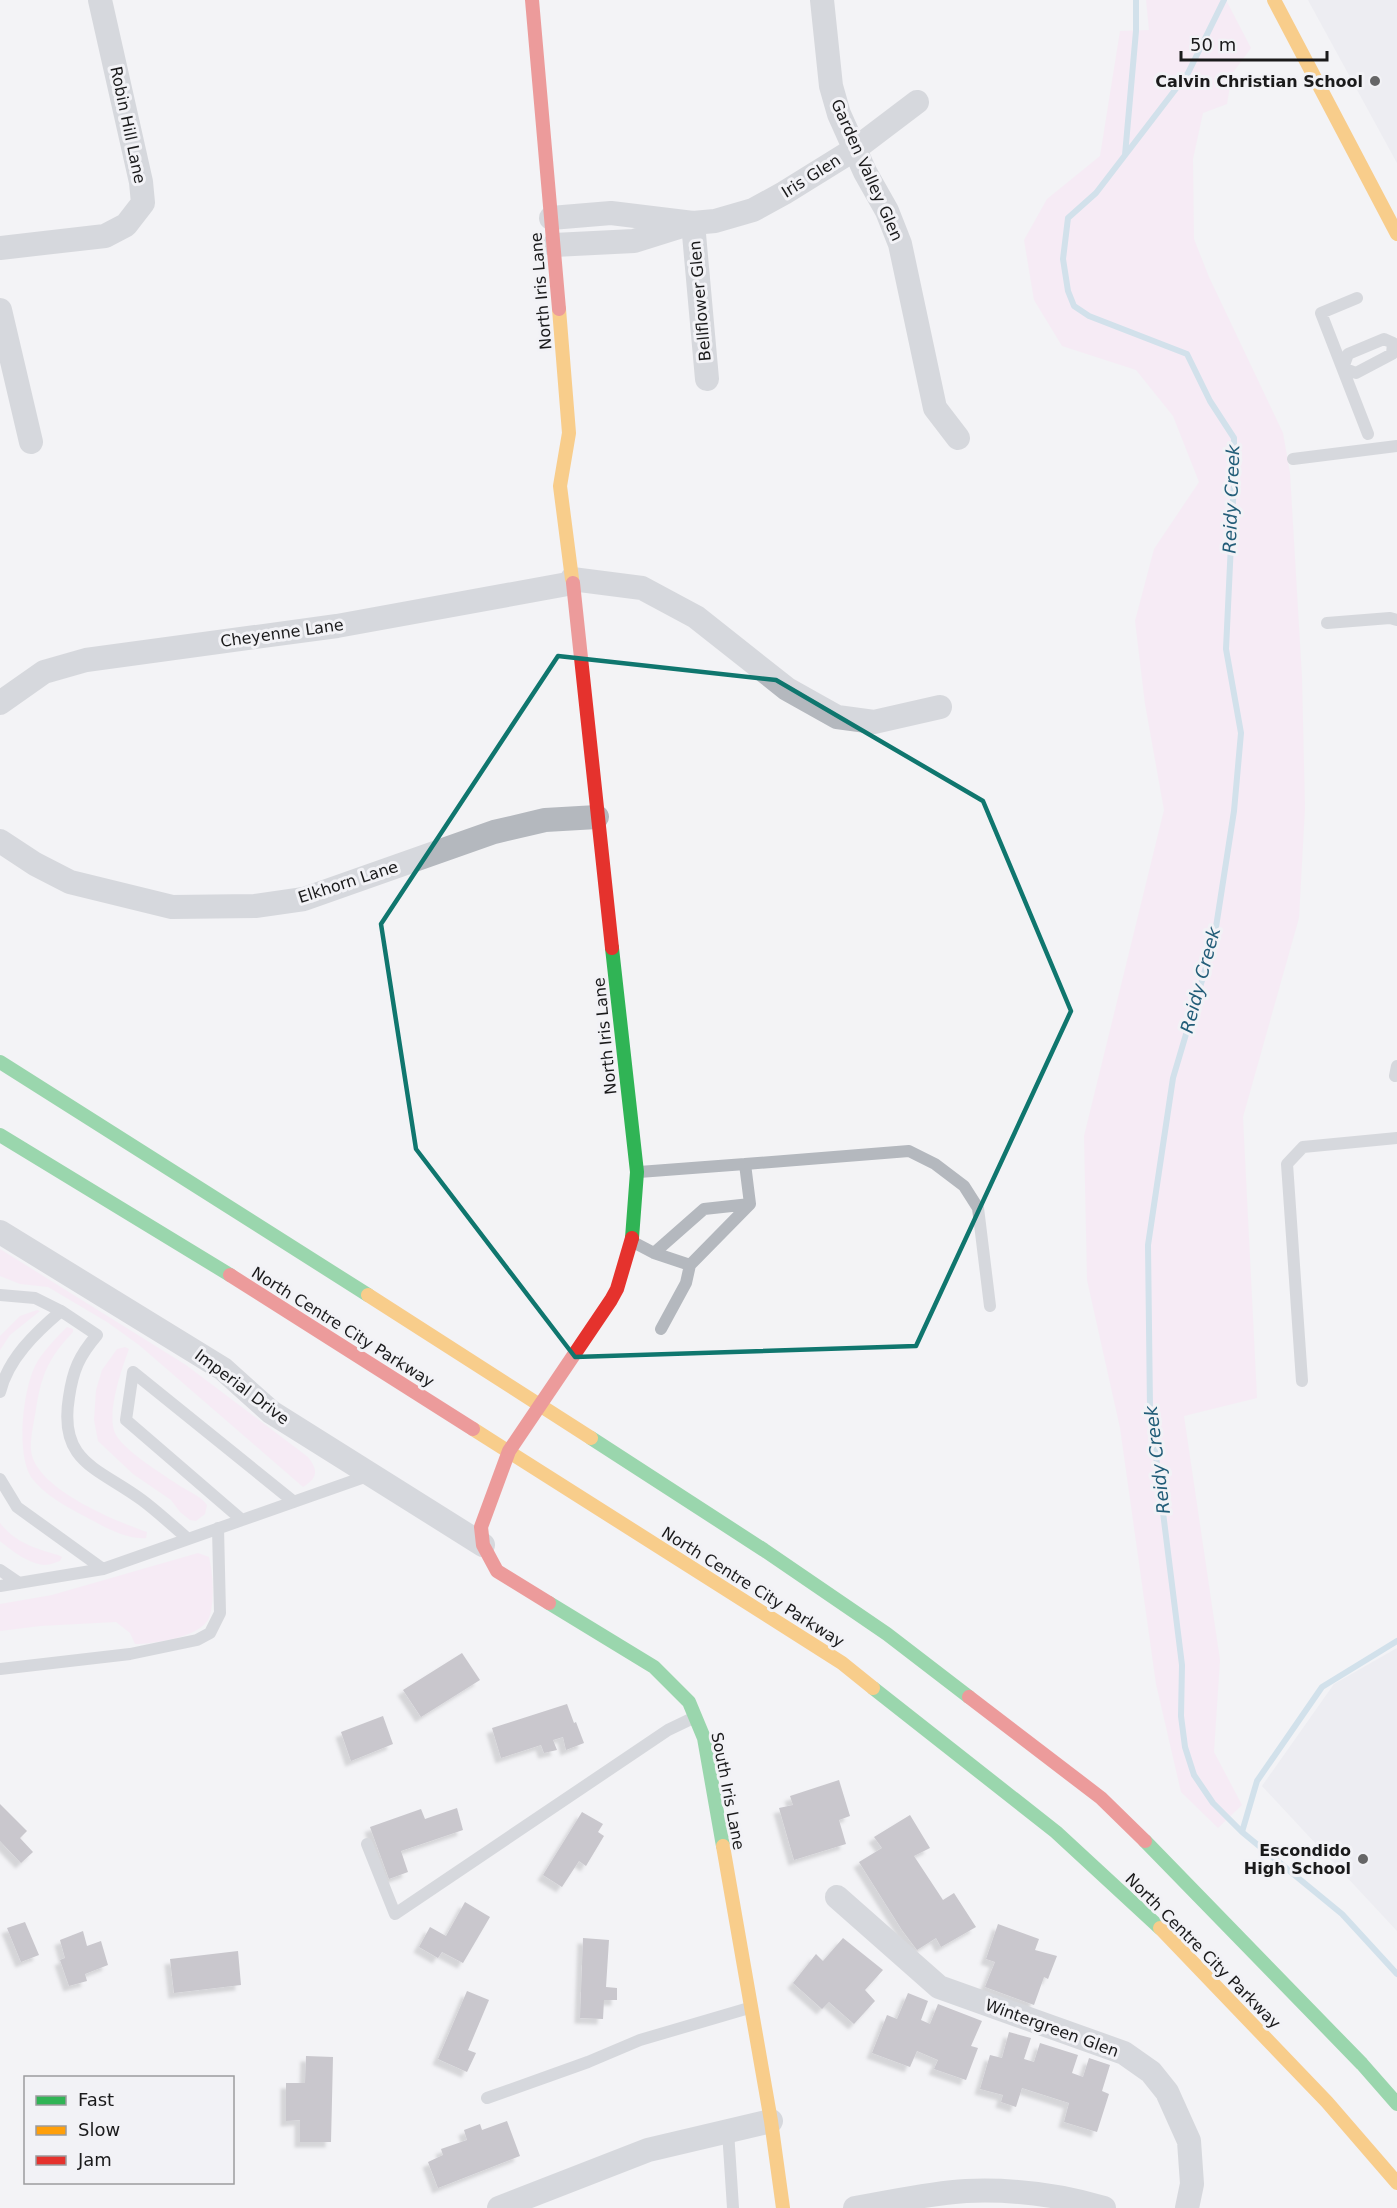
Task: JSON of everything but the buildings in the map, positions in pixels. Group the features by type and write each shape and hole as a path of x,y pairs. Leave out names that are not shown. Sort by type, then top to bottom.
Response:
{"main road":[{"name":"North Iris Lane","path":"509,1451 587,1337 617,1288 632,1242 637,1172 573,581 560,486 569,433 532,0"},
{"path":"1274,0 1397,234"},
{"name":"North Centre City Parkway","path":"0,1062 539,1404 764,1550 887,1634 1101,1798 1192,1888 1362,2064 1397,2104"},
{"name":"North Centre City Parkway","path":"0,1135 282,1307 842,1663 1056,1832 1146,1913 1327,2102 1397,2183"},
{"path":"483,1545 481,1527 509,1451"},
{"name":"South Iris Lane","path":"483,1545 497,1571 654,1666 689,1702 704,1738 771,2121 783,2208"}],"street":[{"name":"Robin Hill Lane","path":"0,248 105,236 126,225 143,203 141,182 100,0"},
{"name":"Garden Valley Glen","path":"822,0 831,86 839,114 865,172 887,211 900,244 935,408 958,438"},
{"name":"Iris Glen","path":"554,245 634,240 693,223 715,221 753,210 855,149 917,102"},
{"name":"Iris Glen","path":"551,218 611,213 693,223"},
{"name":"Bellflower Glen","path":"693,223 707,379"},
{"path":"0,310 31,442"},
{"name":"Cheyenne Lane","path":"0,703 44,672 86,660 337,626 573,581 642,588 660,597 696,617 787,689 837,717 874,722 940,707"},
{"name":"Elkhorn Lane","path":"0,841 35,864 70,882 172,908 255,906 304,899 494,832 545,820 597,817"},
{"name":"Imperial Drive","path":"0,1232 223,1369 271,1412 483,1545"},
{"name":"Wintergreen Glen","path":"837,1897 939,1987 1124,2053 1151,2072 1167,2092 1189,2141 1192,2184 1187,2208"},
{"path":"499,2208 648,2150 771,2121"},
{"path":"855,2208 964,2191 999,2200 1069,2198 1104,2208"}],"lane":[{"path":"1357,298 1321,313 1368,434"},
{"path":"1384,339 1395,342 1392,354 1356,373 1343,368 1348,354 1384,339"},
{"path":"1293,459 1397,446"},
{"path":"1327,623 1390,618 1397,620"},
{"path":"1397,1066 1395,1076 1397,1075"},
{"path":"1302,1381 1287,1164 1303,1146 1397,1138"},
{"path":"637,1172 909,1151 935,1164 964,1186 978,1208 990,1305"},
{"path":"745,1164 750,1204"},
{"path":"654,1253 704,1209 750,1204"},
{"path":"661,1329 686,1282 690,1265 750,1204"},
{"path":"632,1242 654,1253 690,1265"},
{"path":"0,1294 35,1298 61,1311 97,1335 80,1355 71,1384 66,1415 69,1441 89,1467 141,1499 188,1539"},
{"path":"0,1392 4,1376 36,1332 61,1311"},
{"path":"242,1520 126,1420 133,1372 294,1502"},
{"path":"0,1586 103,1569 371,1474"},
{"path":"0,1479 17,1507 103,1569"},
{"path":"0,1669 130,1654 197,1640 210,1633 220,1613 218,1528"},
{"path":"0,1570 19,1583"},
{"path":"367,1844 395,1914 668,1730 695,1718"},
{"path":"487,2098 588,2062 640,2040 750,2008"},
{"path":"728,2131 733,2208"}],"highlighted area":[{"path":"558,656 776,680 983,801 1071,1011 916,1346 575,1357 416,1149 381,924"}],"shaded area":[{"path":"1146,0 1226,0 1251,48 1232,74 1227,104 1203,113 1193,159 1194,239 1209,277 1283,433 1290,473 1302,677 1305,808 1299,918 1243,1117 1257,1398 1184,1416 1220,1660 1214,1752 1242,1805 1218,1828 1181,1792 1156,1684 1120,1428 1087,1280 1084,1136 1164,810 1145,704 1135,621 1154,549 1199,482 1173,416 1136,370 1062,346 1034,300 1024,240 1047,199 1100,156 1120,31 1149,30"},
{"name":"Calvin Christian School","path":"1308,0 1397,0 1397,163"},
{"path":"0,1249 186,1365 308,1457 314,1466 314,1477 303,1487 139,1345 107,1322 48,1287 20,1284 0,1276"},
{"path":"40,1311 10,1335 0,1350 0,1336 20,1316"},
{"path":"67,1327 73,1329 73,1332 47,1367 38,1396 31,1445 36,1464 46,1477 61,1490 97,1511 147,1532 146,1538 131,1537 115,1532 64,1505 36,1483 26,1466 23,1422 31,1377 41,1356"},
{"path":"125,1347 129,1349 113,1404 113,1427 116,1435 127,1448 144,1461 204,1501 207,1505 205,1514 196,1521 190,1520 171,1500 133,1474 98,1441 94,1420 96,1390 102,1370 117,1349"},
{"path":"0,1523 19,1540 62,1557 60,1561 45,1565 21,1556 0,1541"},
{"path":"198,1553 209,1557 212,1604 209,1618 204,1625 187,1635 165,1641 135,1644 130,1633 116,1622 40,1626 0,1631 0,1604 52,1595"},
{"name":"Escondido High School","path":"1397,1648 1397,1931 1262,1786 1334,1684"}],"waterway":[{"path":"1125,155 1136,31 1136,0"},
{"name":"Reidy Creek","path":"1224,0 1188,73 1096,193 1068,218 1063,259 1068,291 1074,306 1089,316 1187,354 1210,401 1234,438 1226,649 1241,733 1234,811 1214,940 1173,1078 1148,1245 1150,1408 1182,1665 1181,1716 1185,1747 1194,1775 1213,1803 1242,1832 1342,1914 1397,1974"},
{"path":"1242,1832 1257,1781 1322,1687 1397,1641"}],"traffic: fast":[{"path":"612,948 637,1172 632,1238"},
{"path":"0,1062 368,1295"},
{"path":"0,1135 230,1275"},
{"path":"591,1438 764,1550 887,1634 969,1697"},
{"path":"549,1603 654,1667 689,1702 704,1738 723,1846"},
{"path":"873,1688 1056,1832 1160,1928"},
{"path":"1145,1841 1362,2064 1397,2104"}],"traffic: slow":[{"path":"1274,0 1397,234"},
{"path":"559,309 569,433 560,486 572,579"},
{"path":"368,1295 591,1438"},
{"path":"473,1429 842,1663 873,1688"},
{"path":"723,1846 771,2121 783,2208"},
{"path":"1160,1928 1327,2102 1397,2183"}],"traffic: jam":[{"path":"532,0 559,309"},
{"path":"573,583 612,948"},
{"path":"549,1603 497,1571 483,1545 481,1527 509,1451 611,1300 617,1289 632,1238"},
{"path":"230,1275 473,1429"},
{"path":"969,1697 1101,1798 1145,1841"}],"place":[{"name":"Calvin Christian School","path":"1375,81"},
{"name":"Escondido High School","path":"1363,1859"}]}
